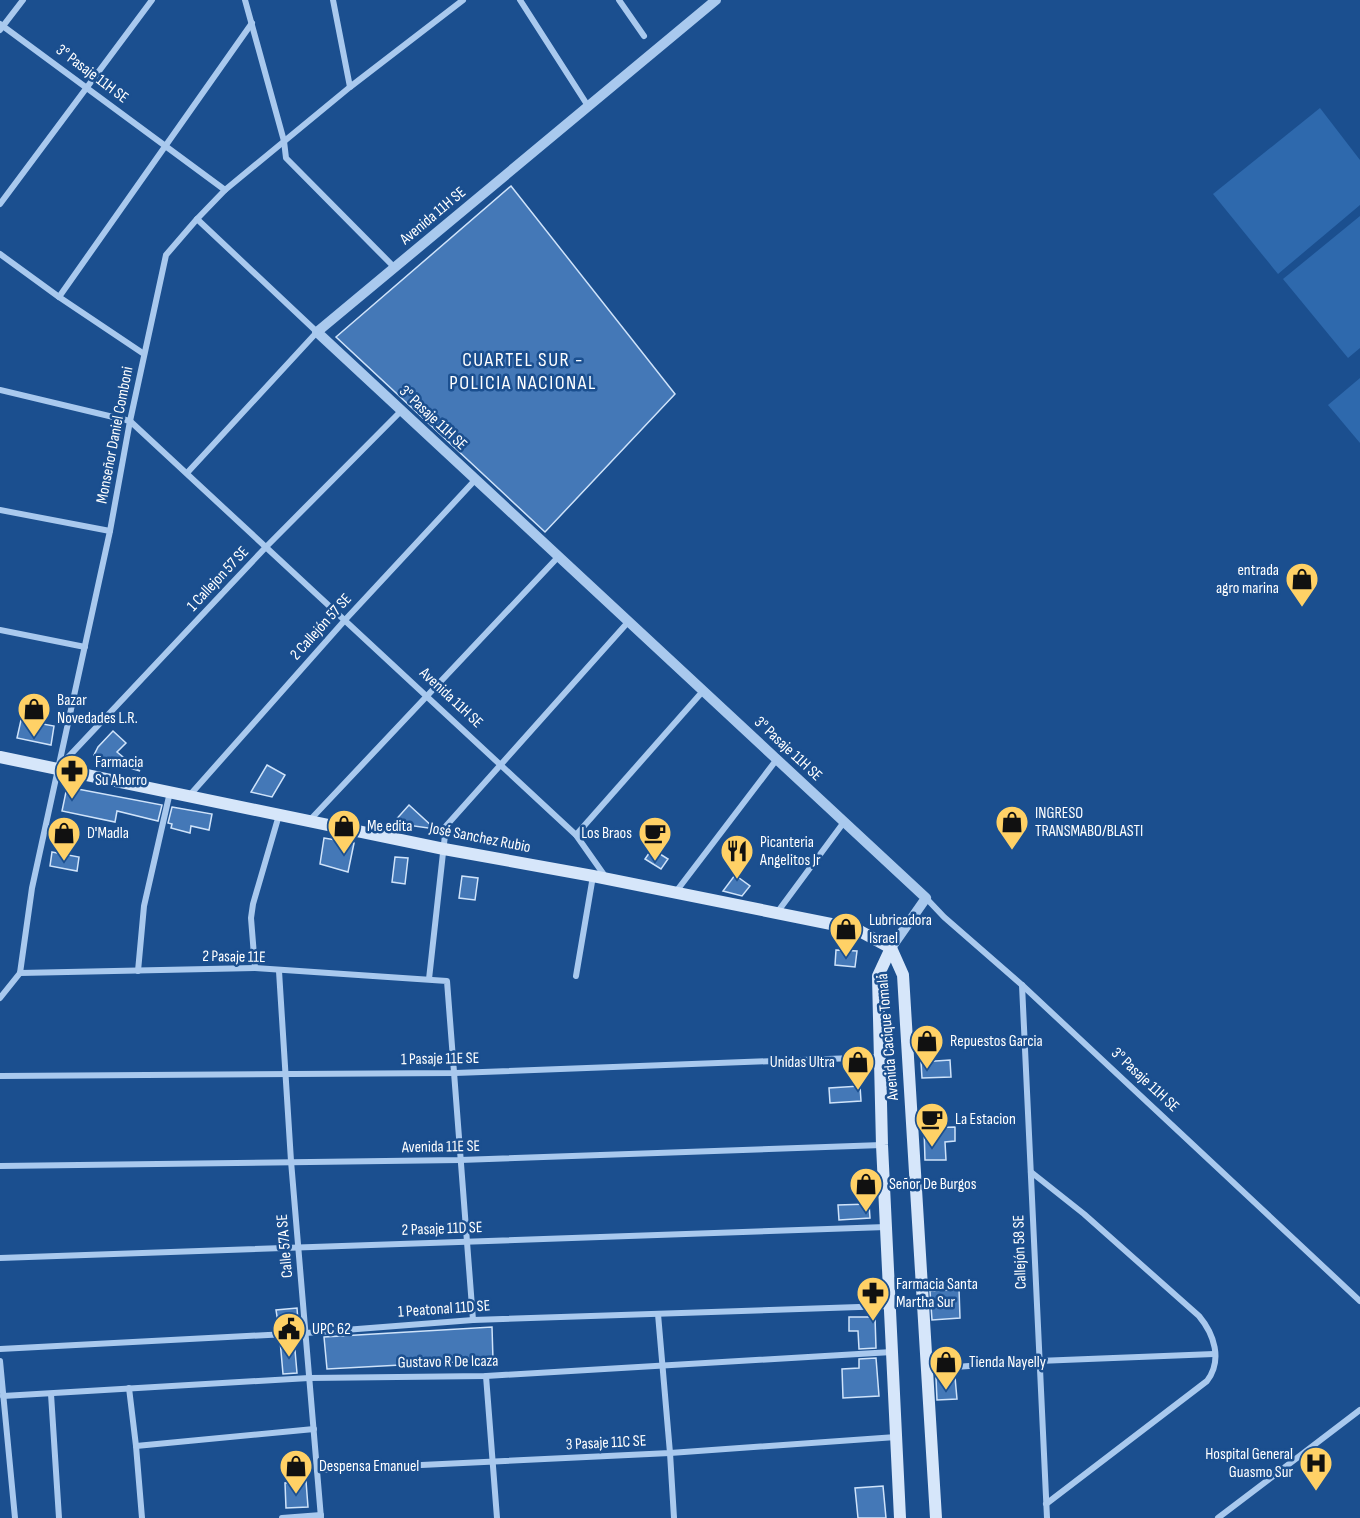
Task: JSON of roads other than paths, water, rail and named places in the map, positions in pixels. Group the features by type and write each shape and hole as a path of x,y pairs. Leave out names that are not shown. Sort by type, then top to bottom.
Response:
{"main road":[{"name":"José Sanchez Rubio","path":"0,757 444,849 593,876 856,929 891,948"},
{"name":"Avenida Cacique Tomalá","path":"891,948 878,976 882,1145 900,1518"},
{"name":"Avenida Cacique Tomalá","path":"891,948 903,975 936,1518"}],"street":[{"path":"1,27 23,0"},
{"path":"0,204 152,0"},
{"path":"245,0 284,141 286,158 394,267"},
{"path":"333,0 350,87"},
{"name":"Monseñor Daniel Comboni","path":"20,973 32,888 110,531 130,421 166,255 225,190 350,87 463,0"},
{"path":"520,0 588,106"},
{"path":"619,0 644,36"},
{"name":"Avenida 11H SE","path":"187,473 317,332 716,0"},
{"path":"59,297 252,23"},
{"name":"3° Pasaje 11H SE","path":"1,27 225,190"},
{"name":"3° Pasaje 11H SE","path":"197,219 944,917 1022,985 1360,1301"},
{"path":"0,254 144,354"},
{"name":"Avenida 11H SE","path":"0,390 130,421 576,835 607,879"},
{"name":"1 Callejon 57 SE","path":"57,769 267,547 402,410"},
{"name":"2 Callejón 57 SE","path":"189,796 345,620 476,479"},
{"path":"0,510 110,531"},
{"path":"310,821 559,556"},
{"path":"429,979 446,826 628,621"},
{"path":"0,630 85,647"},
{"path":"576,835 703,691"},
{"path":"674,893 777,759"},
{"path":"138,971 144,906 170,792"},
{"path":"255,969 251,918 253,904 279,814"},
{"path":"776,914 844,822"},
{"path":"576,976 593,876"},
{"path":"891,948 926,898"},
{"name":"2 Pasaje 11E","path":"20,973 255,969 447,981 455,1073"},
{"name":"Calle 57A SE","path":"279,971 291,1161 321,1517"},
{"path":"0,998 20,973"},
{"name":"Callejón 58 SE","path":"1022,985 1047,1518"},
{"name":"1 Pasaje 11E SE","path":"0,1076 455,1073 880,1057"},
{"path":"455,1073 473,1320"},
{"name":"Avenida 11E SE","path":"0,1166 460,1160 882,1145"},
{"path":"1030,1172 1084,1214 1199,1316 1212,1334 1215,1353 1213,1373 1207,1381 1046,1504"},
{"name":"2 Pasaje 11D SE","path":"0,1258 886,1227"},
{"name":"1 Peatonal 11D SE","path":"0,1349 306,1333 473,1320 890,1306"},
{"path":"658,1314 674,1518"},
{"name":"Gustavo R De Icaza","path":"3,1396 309,1378 486,1376 892,1352"},
{"path":"927,1369 1038,1360 1215,1353"},
{"path":"0,1361 15,1518"},
{"path":"486,1376 497,1518"},
{"path":"129,1388 142,1518"},
{"path":"51,1394 59,1518"},
{"path":"1218,1518 1360,1410"},
{"path":"136,1446 314,1429"},
{"name":"3 Pasaje 11C SE","path":"317,1470 670,1453 896,1437"},
{"path":"282,1518 321,1517"}],"place":[{"name":"entrada agro marina","path":"1302,608"},
{"name":"Bazar Novedades L.R.","path":"34,738"},
{"name":"Farmacia Su Ahorro","path":"72,800"},
{"name":"INGRESO TRANSMABO/BLASTI","path":"1012,851"},
{"name":"Me edita","path":"344,855"},
{"name":"D'Madla","path":"64,862"},
{"name":"Los Braos","path":"655,862"},
{"name":"Picanteria Angelitos Jr","path":"737,880"},
{"name":"Lubricadora Israel","path":"846,958"},
{"name":"Repuestos Garcia","path":"927,1070"},
{"name":"Unidas Ultra","path":"858,1091"},
{"name":"La Estacion","path":"932,1148"},
{"name":"Señor De Burgos","path":"866,1213"},
{"name":"Farmacia Santa Martha Sur","path":"873,1322"},
{"name":"UPC 62","path":"289,1358"},
{"name":"Tienda Nayelly","path":"946,1391"},
{"name":"Hospital General Guasmo Sur","path":"1316,1492"},
{"name":"Despensa Emanuel","path":"296,1495"}],"district":[{"name":"CUARTEL SUR - POLICIA NACIONAL","path":"523,372"}]}
